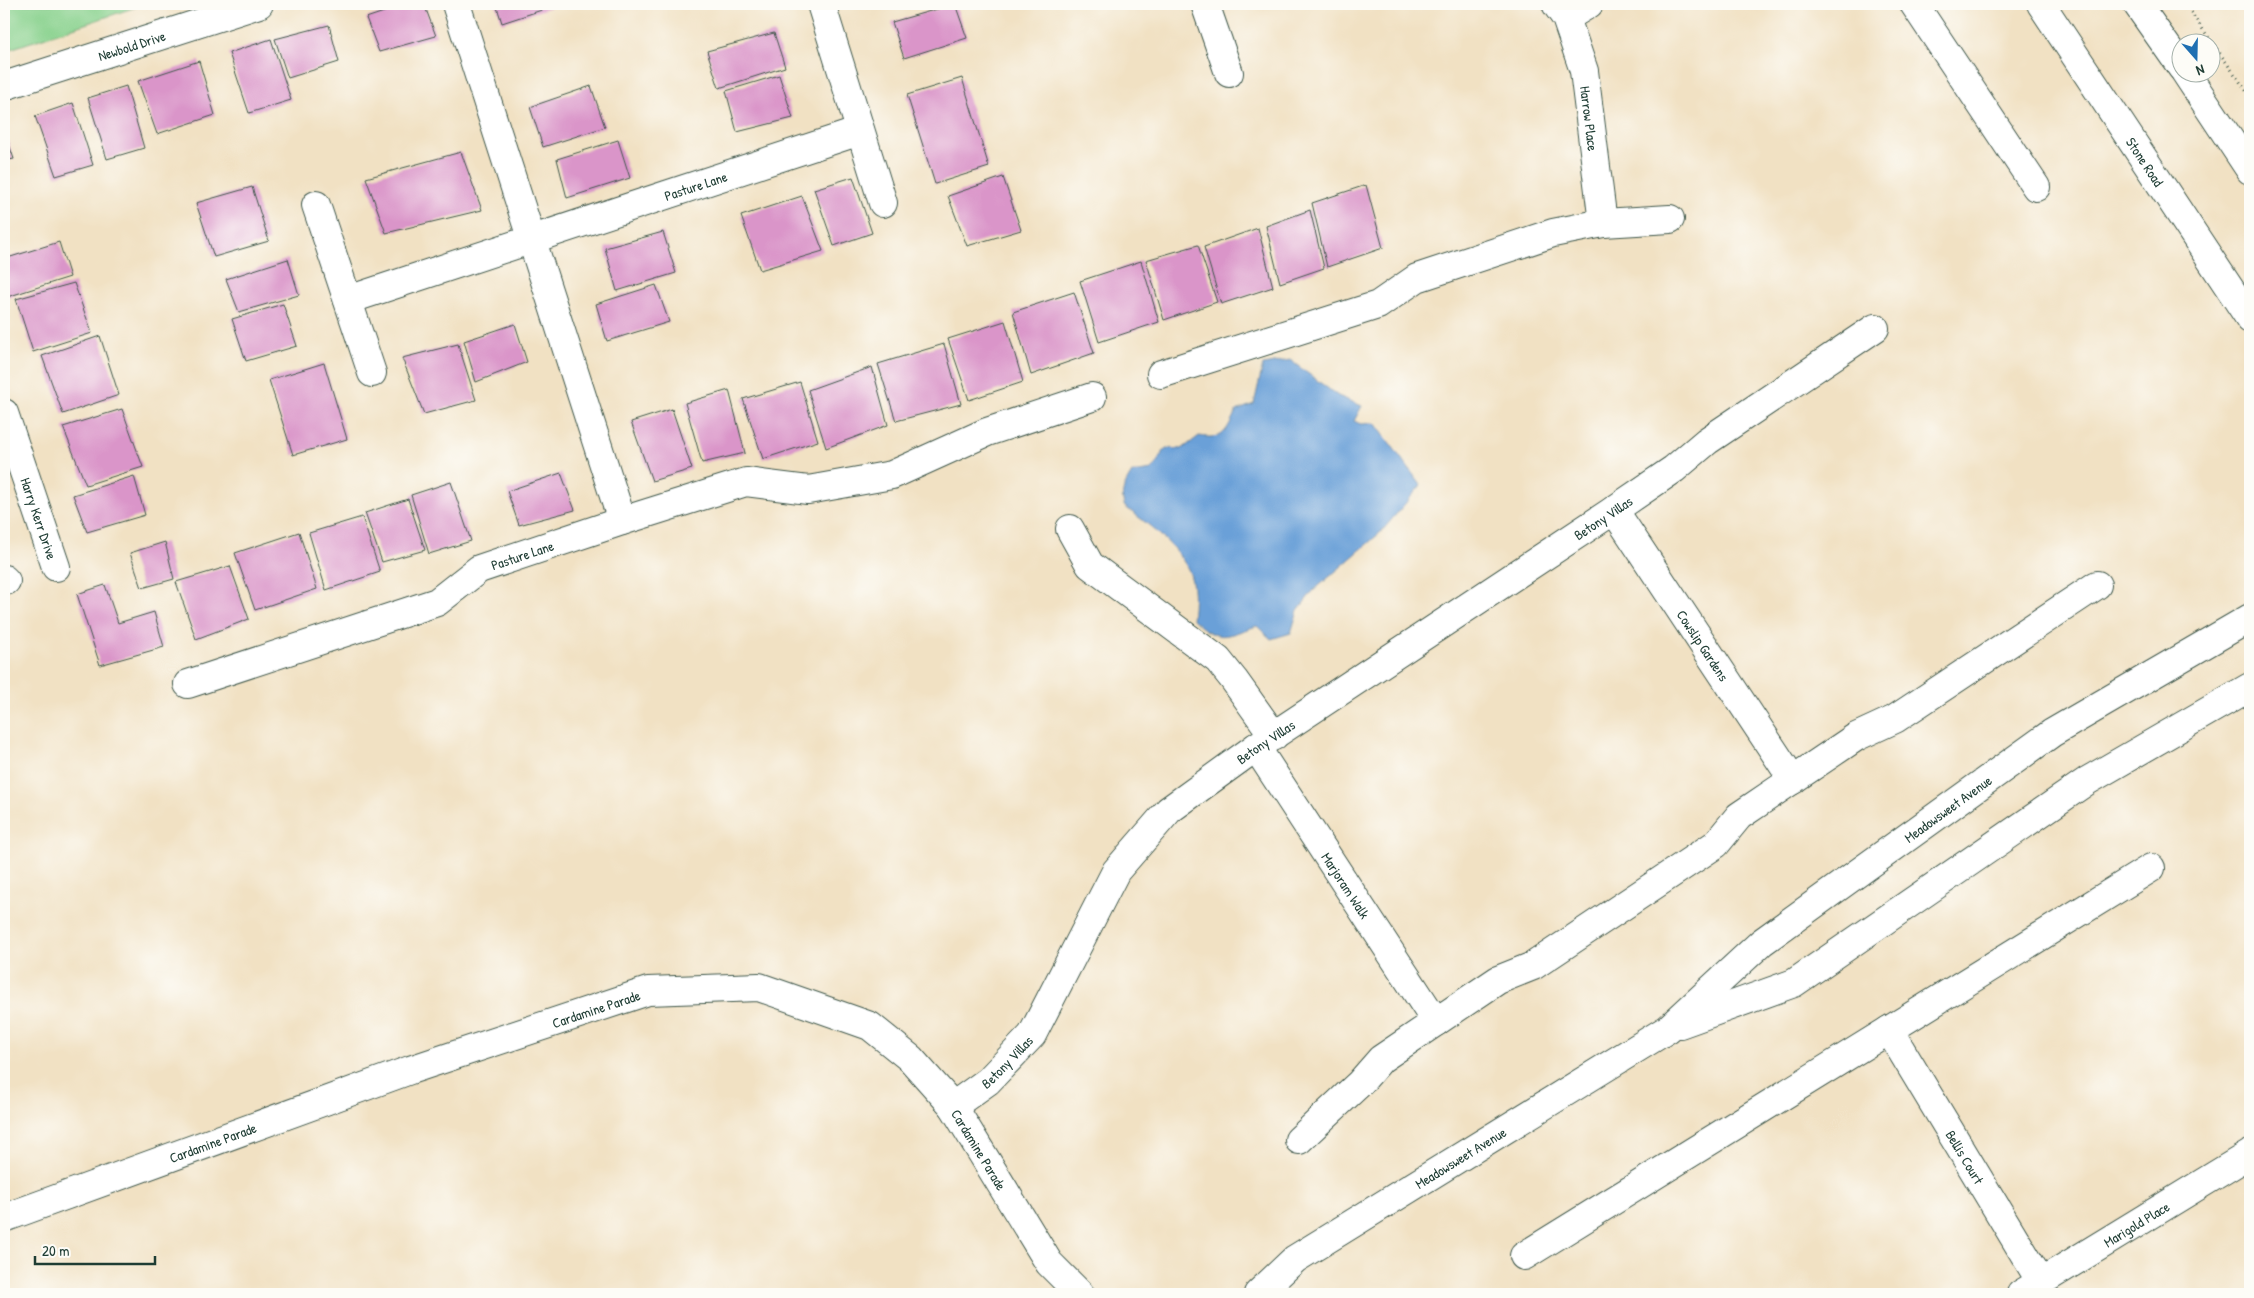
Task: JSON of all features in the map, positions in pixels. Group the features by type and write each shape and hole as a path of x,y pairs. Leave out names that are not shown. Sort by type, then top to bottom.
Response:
{"main road":[{"name":"Newbold Drive","path":"4,86 189,14 259,4"},
{"path":"456,4 622,521"},
{"path":"820,4 883,204"},
{"path":"1205,4 1229,73"},
{"name":"Harrow Place","path":"1589,4 1561,11 1584,71 1602,223"},
{"path":"1914,4 2036,187"},
{"name":"Stone Road","path":"2041,4 2250,319"},
{"path":"2137,4 2172,54"},
{"path":"2192,82 2250,170"},
{"name":"Pasture Lane","path":"348,300 860,131"},
{"path":"316,205 372,373"},
{"path":"1161,374 1378,305 1417,278 1553,233 1602,223 1670,218"},
{"name":"Betony Villas","path":"953,1106 988,1082 1032,1035 1116,871 1169,810 1265,742 1614,510 1674,469 1707,441 1875,328"},
{"name":"Pasture Lane","path":"188,684 437,602 479,569 622,521 746,482 808,490 892,475 987,432 1092,396"},
{"name":"Harry Kerr Drive","path":"4,413 56,567"},
{"name":"Cowslip Gardens","path":"1614,510 1793,780"},
{"name":"Marjoram Walk","path":"1070,529 1090,565 1218,660 1234,680 1265,742 1436,1022"},
{"path":"1299,1140 1360,1083 1381,1059 1498,980 1533,966 1716,844 1739,816 1856,737 1895,719 2097,585"},
{"name":"Meadowsweet Avenue","path":"1258,1294 1295,1259 1668,1029 1762,942 2052,733 2250,618"},
{"name":"Meadowsweet Avenue","path":"1668,1029 1794,983 2087,781 2250,687"},
{"path":"1524,1256 2151,868"},
{"name":"Cardamine Parade","path":"4,1218 410,1070 648,992 759,988 870,1026 911,1059 953,1106 1049,1263 1080,1294"},
{"name":"Bellis Court","path":"1889,1030 2032,1288"},
{"name":"Marigold Place","path":"2032,1288 2250,1154"}],"path":[{"path":"2185,4 2250,96"},
{"path":"2250,571 2246,577 2250,586"}],"green space":[{"path":"4,4 145,4 4,51"}],"water":[{"path":"1290,360 1338,396 1362,406 1354,421 1361,424 1375,423 1421,485 1381,532 1313,591 1298,610 1291,633 1271,639 1257,626 1229,635 1216,635 1201,627 1192,619 1193,587 1188,569 1168,543 1125,507 1123,502 1124,489 1132,473 1152,470 1166,448 1182,449 1199,436 1214,437 1223,433 1236,411 1254,404 1263,365"}],"building":[{"path":"408,4 424,4 436,36 379,52 366,18"},
{"path":"496,4 557,4 557,5 502,23"},
{"path":"955,4 967,38 904,58 892,22"},
{"path":"329,25 339,62 288,78 275,39"},
{"path":"774,33 785,67 719,88 707,51"},
{"path":"271,39 291,100 249,113 229,53"},
{"path":"199,61 215,115 157,134 138,81"},
{"path":"779,75 793,118 737,132 726,91"},
{"path":"962,78 989,167 935,184 907,95"},
{"path":"126,86 144,148 107,159 88,98"},
{"path":"591,86 605,127 543,147 530,107"},
{"path":"73,103 93,165 56,176 35,116"},
{"path":"4,130 14,159 4,161"},
{"path":"618,140 630,178 567,198 557,159"},
{"path":"461,152 482,210 386,233 366,178"},
{"path":"853,177 872,233 834,246 814,189"},
{"path":"1003,177 1021,230 967,246 948,196"},
{"path":"1366,185 1383,248 1327,267 1312,203"},
{"path":"252,187 269,241 214,257 196,203"},
{"path":"802,196 823,251 760,270 741,216"},
{"path":"1310,210 1324,268 1280,283 1266,226"},
{"path":"1258,228 1273,287 1221,304 1204,247"},
{"path":"663,232 676,273 617,291 605,248"},
{"path":"59,242 70,277 7,297 4,285 4,259"},
{"path":"1198,245 1217,302 1164,320 1146,260"},
{"path":"288,259 299,295 239,312 226,279"},
{"path":"1141,261 1159,322 1099,342 1080,281"},
{"path":"74,283 92,333 33,352 16,299"},
{"path":"656,285 669,322 607,341 596,304"},
{"path":"1074,292 1094,353 1031,375 1013,312"},
{"path":"283,304 297,346 246,361 232,319"},
{"path":"1005,321 1023,382 969,400 948,339"},
{"path":"515,324 527,362 476,382 464,341"},
{"path":"100,336 119,395 63,414 42,356"},
{"path":"458,344 476,400 424,414 402,358"},
{"path":"944,344 961,404 896,421 878,364"},
{"path":"324,363 347,439 293,455 269,380"},
{"path":"872,367 888,425 826,448 808,390"},
{"path":"800,382 818,441 763,459 743,399"},
{"path":"729,390 745,453 702,463 685,403"},
{"path":"122,409 143,467 86,485 63,427"},
{"path":"672,409 692,469 652,481 631,422"},
{"path":"561,473 575,510 519,525 507,491"},
{"path":"134,476 145,515 87,532 73,495"},
{"path":"451,482 471,541 429,554 411,495"},
{"path":"408,499 425,550 382,562 365,513"},
{"path":"362,517 380,572 326,590 309,533"},
{"path":"299,532 317,589 255,610 235,553"},
{"path":"165,542 174,579 142,588 130,553"},
{"path":"230,566 249,619 196,639 176,582"},
{"path":"105,585 118,623 154,612 164,647 100,665 77,594"}]}
